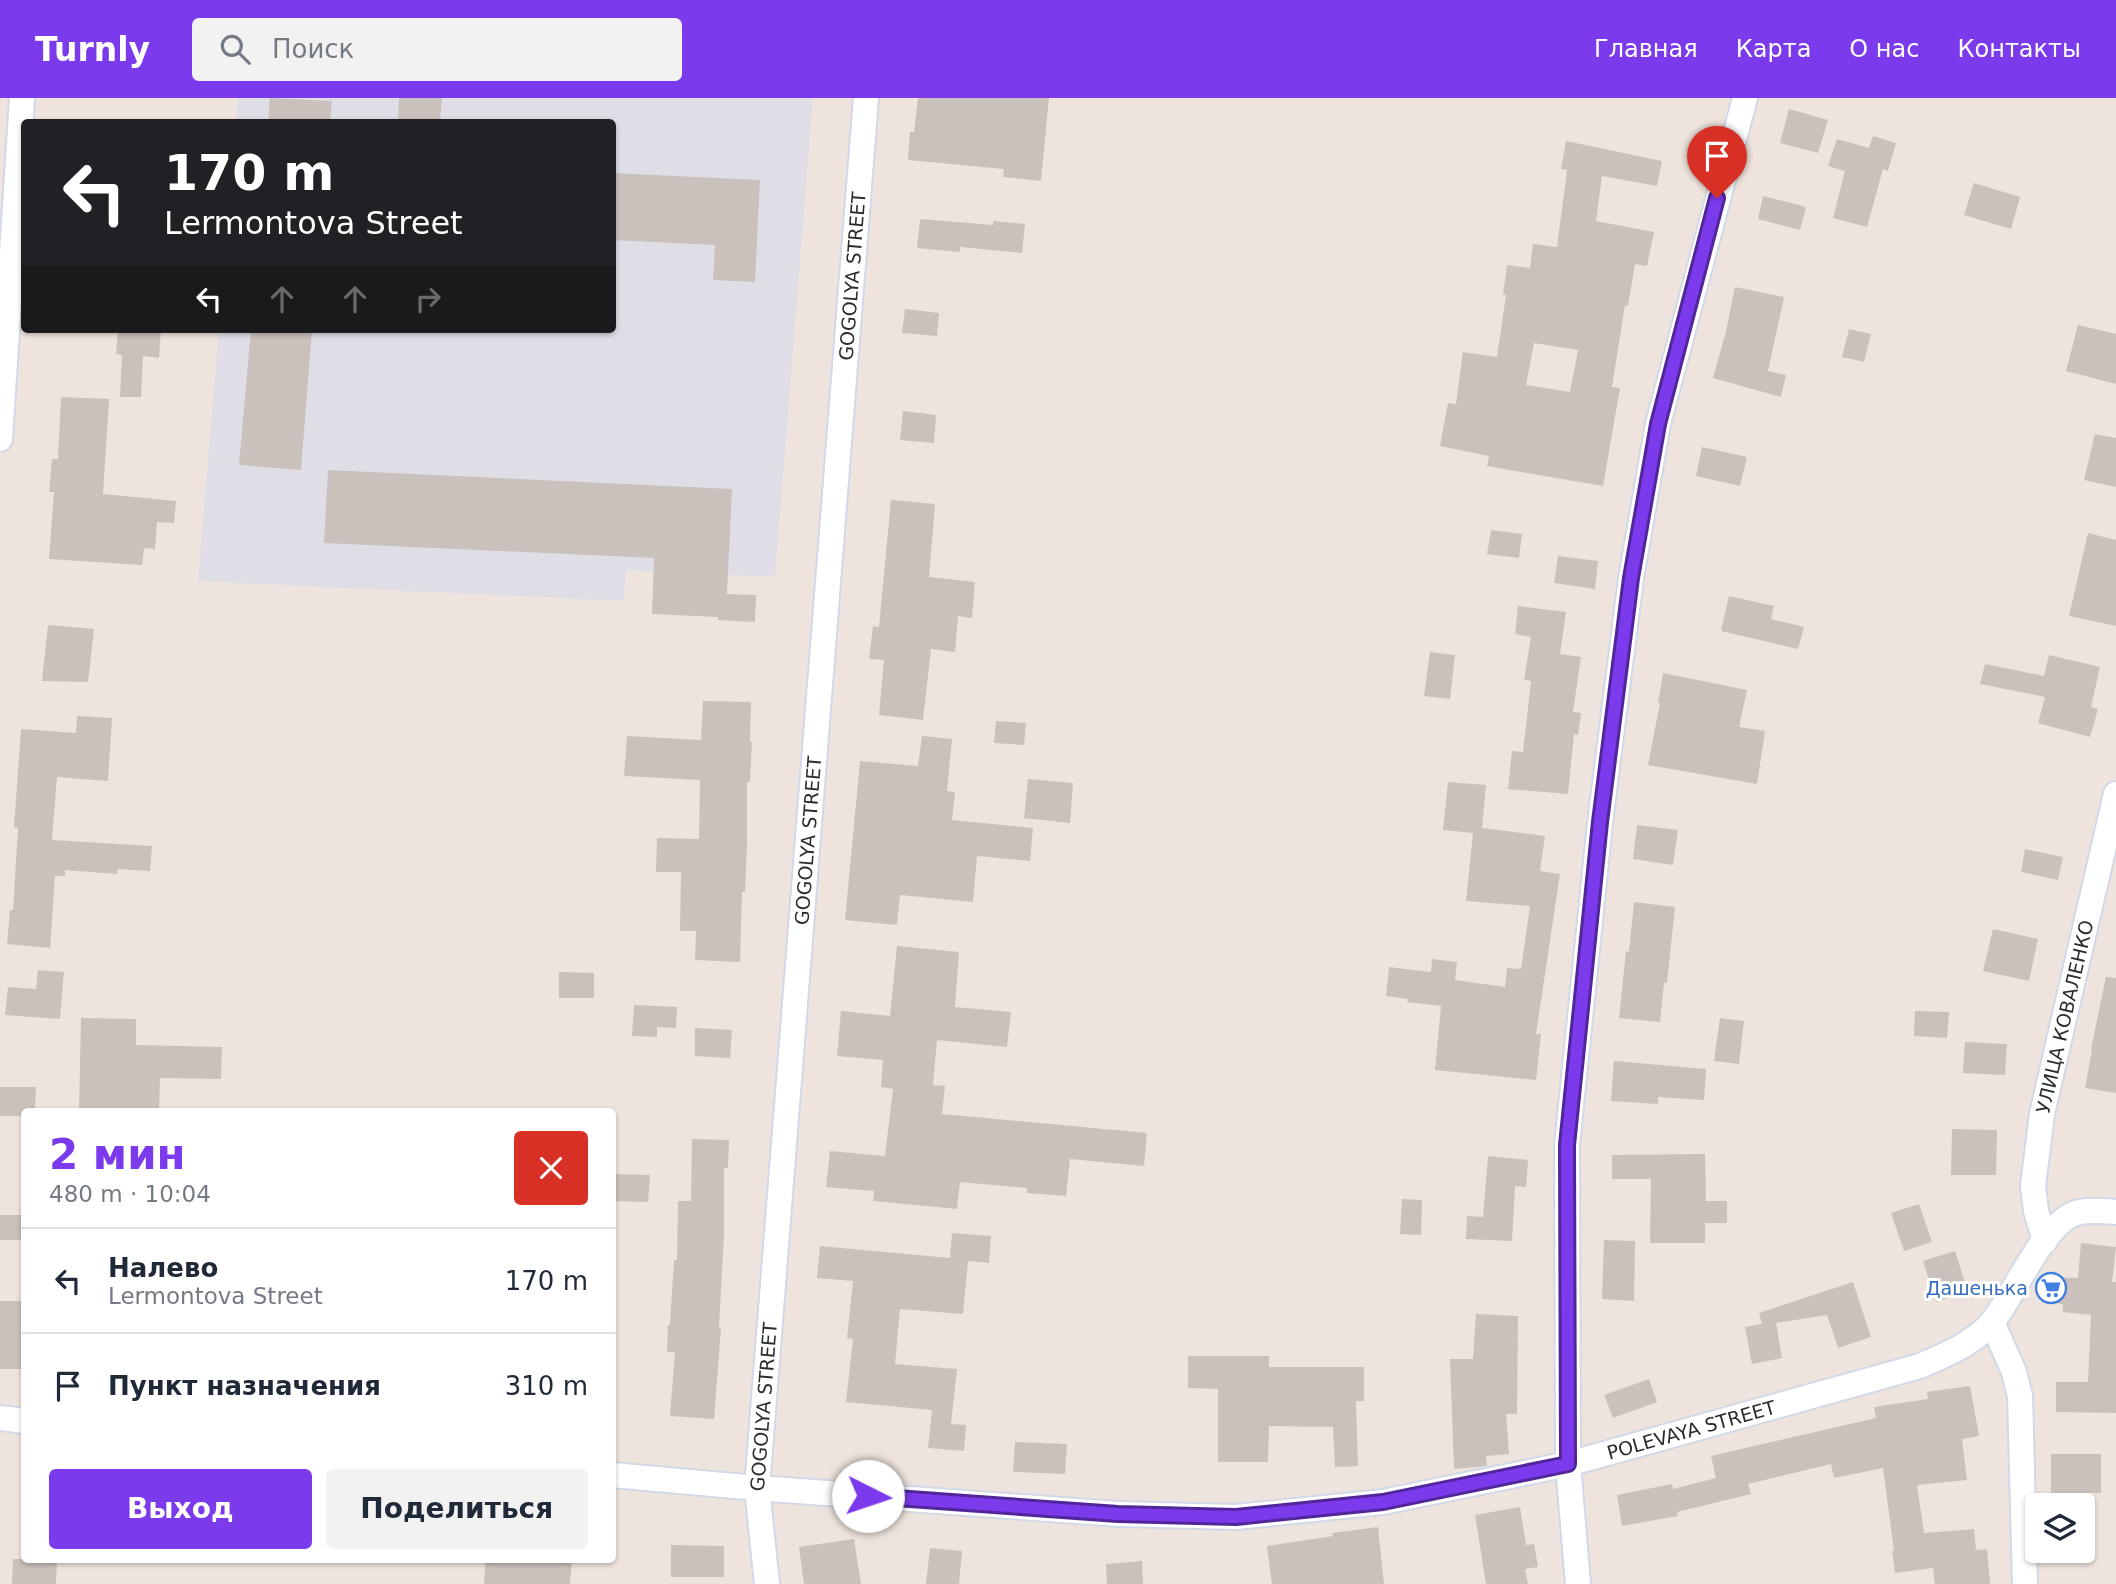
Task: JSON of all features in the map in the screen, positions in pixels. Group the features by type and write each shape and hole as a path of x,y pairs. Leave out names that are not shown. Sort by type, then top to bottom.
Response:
{"street":[{"path":"0,439 22,98"},
{"name":"GOGOLYA STREET","path":"767,1584 757,1488 866,98"},
{"path":"1578,1584 1568,1464 1567,1145 1600,822 1631,578 1658,424 1745,98"},
{"name":"УЛИЦА КОВАЛЕНКО","path":"2045,1241 2036,1210 2033,1186 2042,1114 2116,794"},
{"name":"POLEVAYA STREET","path":"616,1475 1118,1514 1236,1517 1383,1502 1568,1464 1920,1366 1960,1347 1992,1322 2045,1241 2062,1222 2075,1213 2097,1210 2116,1212"},
{"path":"1992,1322 2014,1372 2020,1396 2025,1584"},
{"path":"0,1418 21,1421"}],"shaded area":[{"path":"238,98 813,98 775,577 626,570 624,601 198,581 219,333 616,333 616,119 236,119"}],"building":[{"path":"270,98 332,101 330,119 268,119"},
{"path":"399,98 442,98 440,119 398,119"},
{"path":"918,98 1049,98 1041,181 1003,177 1004,169 908,160 910,132 914,132"},
{"path":"1789,109 1828,120 1818,153 1780,143"},
{"path":"1873,136 1896,143 1888,171 1883,169 1867,227 1833,218 1845,171 1828,166 1837,139 1869,148"},
{"path":"1566,141 1662,161 1657,186 1602,176 1596,221 1654,232 1647,266 1635,264 1628,306 1625,305 1612,387 1620,388 1603,486 1487,466 1489,456 1440,446 1448,403 1456,404 1463,352 1497,357 1506,295 1503,295 1507,265 1530,268 1533,244 1557,247 1567,170 1561,169","holes":["1534,343 1578,350 1570,392 1526,385"]},
{"path":"616,173 760,180 755,282 713,280 715,245 616,240"},
{"path":"1974,183 2020,197 2011,229 1964,215"},
{"path":"1763,196 1806,207 1800,230 1758,219"},
{"path":"920,219 993,225 993,221 1025,224 1022,253 960,247 960,252 917,248"},
{"path":"1735,287 1784,297 1768,371 1786,375 1781,397 1713,378"},
{"path":"905,309 939,313 937,336 902,333"},
{"path":"2078,325 2116,334 2116,384 2066,371"},
{"path":"1849,329 1871,334 1864,362 1842,357"},
{"path":"118,333 161,333 159,358 143,356 141,397 120,397 122,355 116,354"},
{"path":"251,333 312,333 301,470 239,465"},
{"path":"61,397 109,399 103,494 176,501 174,523 157,522 155,549 144,548 142,565 49,559 54,492 49,492 52,459 58,459"},
{"path":"903,411 936,415 934,443 900,440"},
{"path":"2095,434 2116,438 2116,487 2084,480"},
{"path":"1702,447 1747,457 1740,486 1696,476"},
{"path":"328,470 732,489 727,594 756,595 755,622 718,620 718,617 652,614 654,558 324,543"},
{"path":"891,500 935,504 929,577 975,582 972,618 958,616 955,652 931,649 923,720 879,715 884,660 869,659 873,626 879,627"},
{"path":"1491,530 1522,534 1519,558 1487,554"},
{"path":"2088,533 2116,540 2116,626 2069,616"},
{"path":"1558,556 1598,561 1595,589 1554,583"},
{"path":"1729,596 1774,606 1771,619 1804,627 1798,649 1721,631"},
{"path":"1518,606 1566,612 1560,654 1581,657 1573,712 1581,713 1578,735 1574,734 1568,794 1508,789 1512,751 1523,752 1531,681 1524,680 1531,637 1515,634"},
{"path":"48,625 94,629 88,682 42,681"},
{"path":"1430,652 1455,655 1450,699 1424,696"},
{"path":"2049,655 2100,667 2091,707 2098,709 2090,737 2038,723 2045,697 1980,684 1985,664 2044,676"},
{"path":"1663,673 1747,690 1739,727 1765,731 1757,784 1648,765"},
{"path":"703,701 751,702 752,742 750,782 747,782 747,845 745,892 742,892 740,962 695,960 696,931 680,931 681,872 656,872 657,838 699,839 700,780 624,776 627,736 701,740"},
{"path":"77,716 112,718 108,781 57,777 52,840 152,846 150,871 118,869 117,874 65,870 65,876 55,876 50,948 7,944 10,910 13,910 18,828 14,827 21,729 76,733"},
{"path":"996,721 1026,723 1024,745 994,743"},
{"path":"922,736 952,739 947,791 955,792 952,820 1033,828 1030,861 977,856 973,902 900,895 897,925 845,920 860,761 918,766"},
{"path":"1028,779 1073,783 1070,823 1024,818"},
{"path":"1448,782 1486,785 1482,828 1545,836 1540,871 1560,874 1536,1034 1541,1034 1536,1080 1435,1070 1441,1006 1407,1002 1408,999 1386,996 1389,967 1431,972 1432,959 1457,962 1455,980 1505,987 1507,968 1521,969 1530,906 1466,901 1473,833 1443,830"},
{"path":"1637,825 1678,830 1673,865 1633,859"},
{"path":"2025,849 2063,857 2058,880 2021,872"},
{"path":"1634,902 1675,907 1660,1022 1619,1018"},
{"path":"1993,929 2038,939 2029,981 1983,971"},
{"path":"897,946 959,952 955,1007 1011,1012 1007,1047 937,1040 933,1085 945,1086 942,1114 1147,1133 1144,1166 1070,1159 1066,1196 1027,1193 1027,1188 960,1182 957,1209 873,1201 874,1191 826,1187 830,1151 885,1156 893,1089 881,1087 883,1060 837,1056 841,1011 890,1016"},
{"path":"38,970 64,972 60,1019 5,1015 8,987 36,989"},
{"path":"559,972 594,973 594,998 559,998"},
{"path":"2106,977 2116,978 2116,1093 2085,1088"},
{"path":"634,1005 677,1007 676,1028 657,1027 657,1037 632,1036"},
{"path":"1915,1011 1949,1012 1947,1038 1914,1036"},
{"path":"81,1018 136,1019 136,1045 222,1047 221,1079 160,1078 159,1108 79,1108"},
{"path":"1720,1018 1744,1021 1739,1064 1714,1061"},
{"path":"695,1028 732,1030 730,1058 695,1056"},
{"path":"1965,1042 2007,1044 2005,1075 1963,1073"},
{"path":"1614,1061 1706,1069 1704,1100 1658,1097 1658,1104 1611,1101"},
{"path":"0,1087 36,1087 35,1108 21,1108 21,1116 0,1116"},
{"path":"1952,1129 1997,1130 1996,1175 1951,1175"},
{"path":"692,1139 729,1140 728,1168 724,1168 721,1328 714,1419 670,1416 675,1352 667,1352 668,1325 674,1260 677,1260 678,1201 691,1201"},
{"path":"1705,1154 1706,1201 1727,1201 1727,1223 1705,1223 1705,1243 1650,1243 1651,1179 1612,1179 1612,1155"},
{"path":"1488,1156 1528,1160 1526,1187 1515,1186 1512,1241 1466,1239 1467,1216 1483,1217"},
{"path":"616,1174 650,1175 648,1202 616,1201"},
{"path":"1402,1199 1422,1200 1421,1235 1400,1234"},
{"path":"1919,1204 1932,1242 1904,1251 1891,1213"},
{"path":"0,1215 21,1215 21,1240 0,1240"},
{"path":"952,1233 991,1236 989,1263 968,1261 963,1314 900,1309 895,1364 957,1369 951,1424 966,1425 964,1451 928,1448 932,1410 846,1402 853,1339 847,1338 853,1281 817,1278 820,1246 950,1258"},
{"path":"1604,1240 1635,1241 1634,1301 1602,1299"},
{"path":"2081,1243 2116,1247 2112,1282 2116,1282 2116,1413 2056,1412 2056,1382 2088,1382 2091,1315 2063,1312 2063,1304 2043,1302 2045,1277 2078,1278"},
{"path":"1955,1251 1968,1292 1936,1302 1923,1261"},
{"path":"1853,1282 1871,1337 1838,1348 1827,1315 1776,1323 1782,1358 1752,1364 1745,1327 1762,1324 1759,1313"},
{"path":"0,1301 21,1301 21,1369 0,1369"},
{"path":"1476,1314 1518,1316 1517,1414 1506,1414 1509,1454 1486,1456 1487,1466 1454,1469 1450,1359 1473,1359"},
{"path":"1188,1356 1269,1356 1269,1367 1364,1367 1364,1401 1356,1401 1358,1466 1335,1467 1333,1427 1269,1426 1268,1462 1218,1462 1218,1389 1188,1388"},
{"path":"1649,1379 1657,1402 1613,1418 1604,1395"},
{"path":"1970,1386 1979,1436 1962,1439 1967,1480 1917,1485 1924,1533 1974,1529 1976,1550 1987,1549 1990,1584 1935,1584 1933,1568 1895,1573 1883,1468 1834,1478 1831,1464 1748,1484 1751,1494 1677,1512 1678,1516 1622,1526 1617,1495 1672,1484 1673,1489 1716,1478 1711,1456 1876,1418 1874,1407 1928,1399 1927,1392"},
{"path":"1015,1442 1067,1444 1065,1474 1013,1472"},
{"path":"2051,1454 2101,1454 2101,1493 2051,1493"},
{"path":"1520,1507 1526,1545 1534,1544 1538,1567 1525,1569 1528,1584 1486,1584 1475,1515"},
{"path":"1378,1527 1384,1584 1272,1584 1267,1546"},
{"path":"854,1539 861,1584 804,1584 799,1547"},
{"path":"671,1545 724,1546 724,1577 671,1577"},
{"path":"930,1548 962,1551 959,1584 926,1584"},
{"path":"13,1559 21,1559 21,1563 57,1563 56,1584 12,1584"},
{"path":"1142,1561 1143,1584 1107,1584 1106,1564"},
{"path":"486,1563 572,1563 570,1584 484,1584"}],"place":[{"name":"Дашенька","path":"2051,1288"}],"route":[{"path":"868,1496 1118,1514 1236,1517 1383,1502 1568,1464 1567,1145 1600,822 1631,578 1658,424 1717,198"}]}
